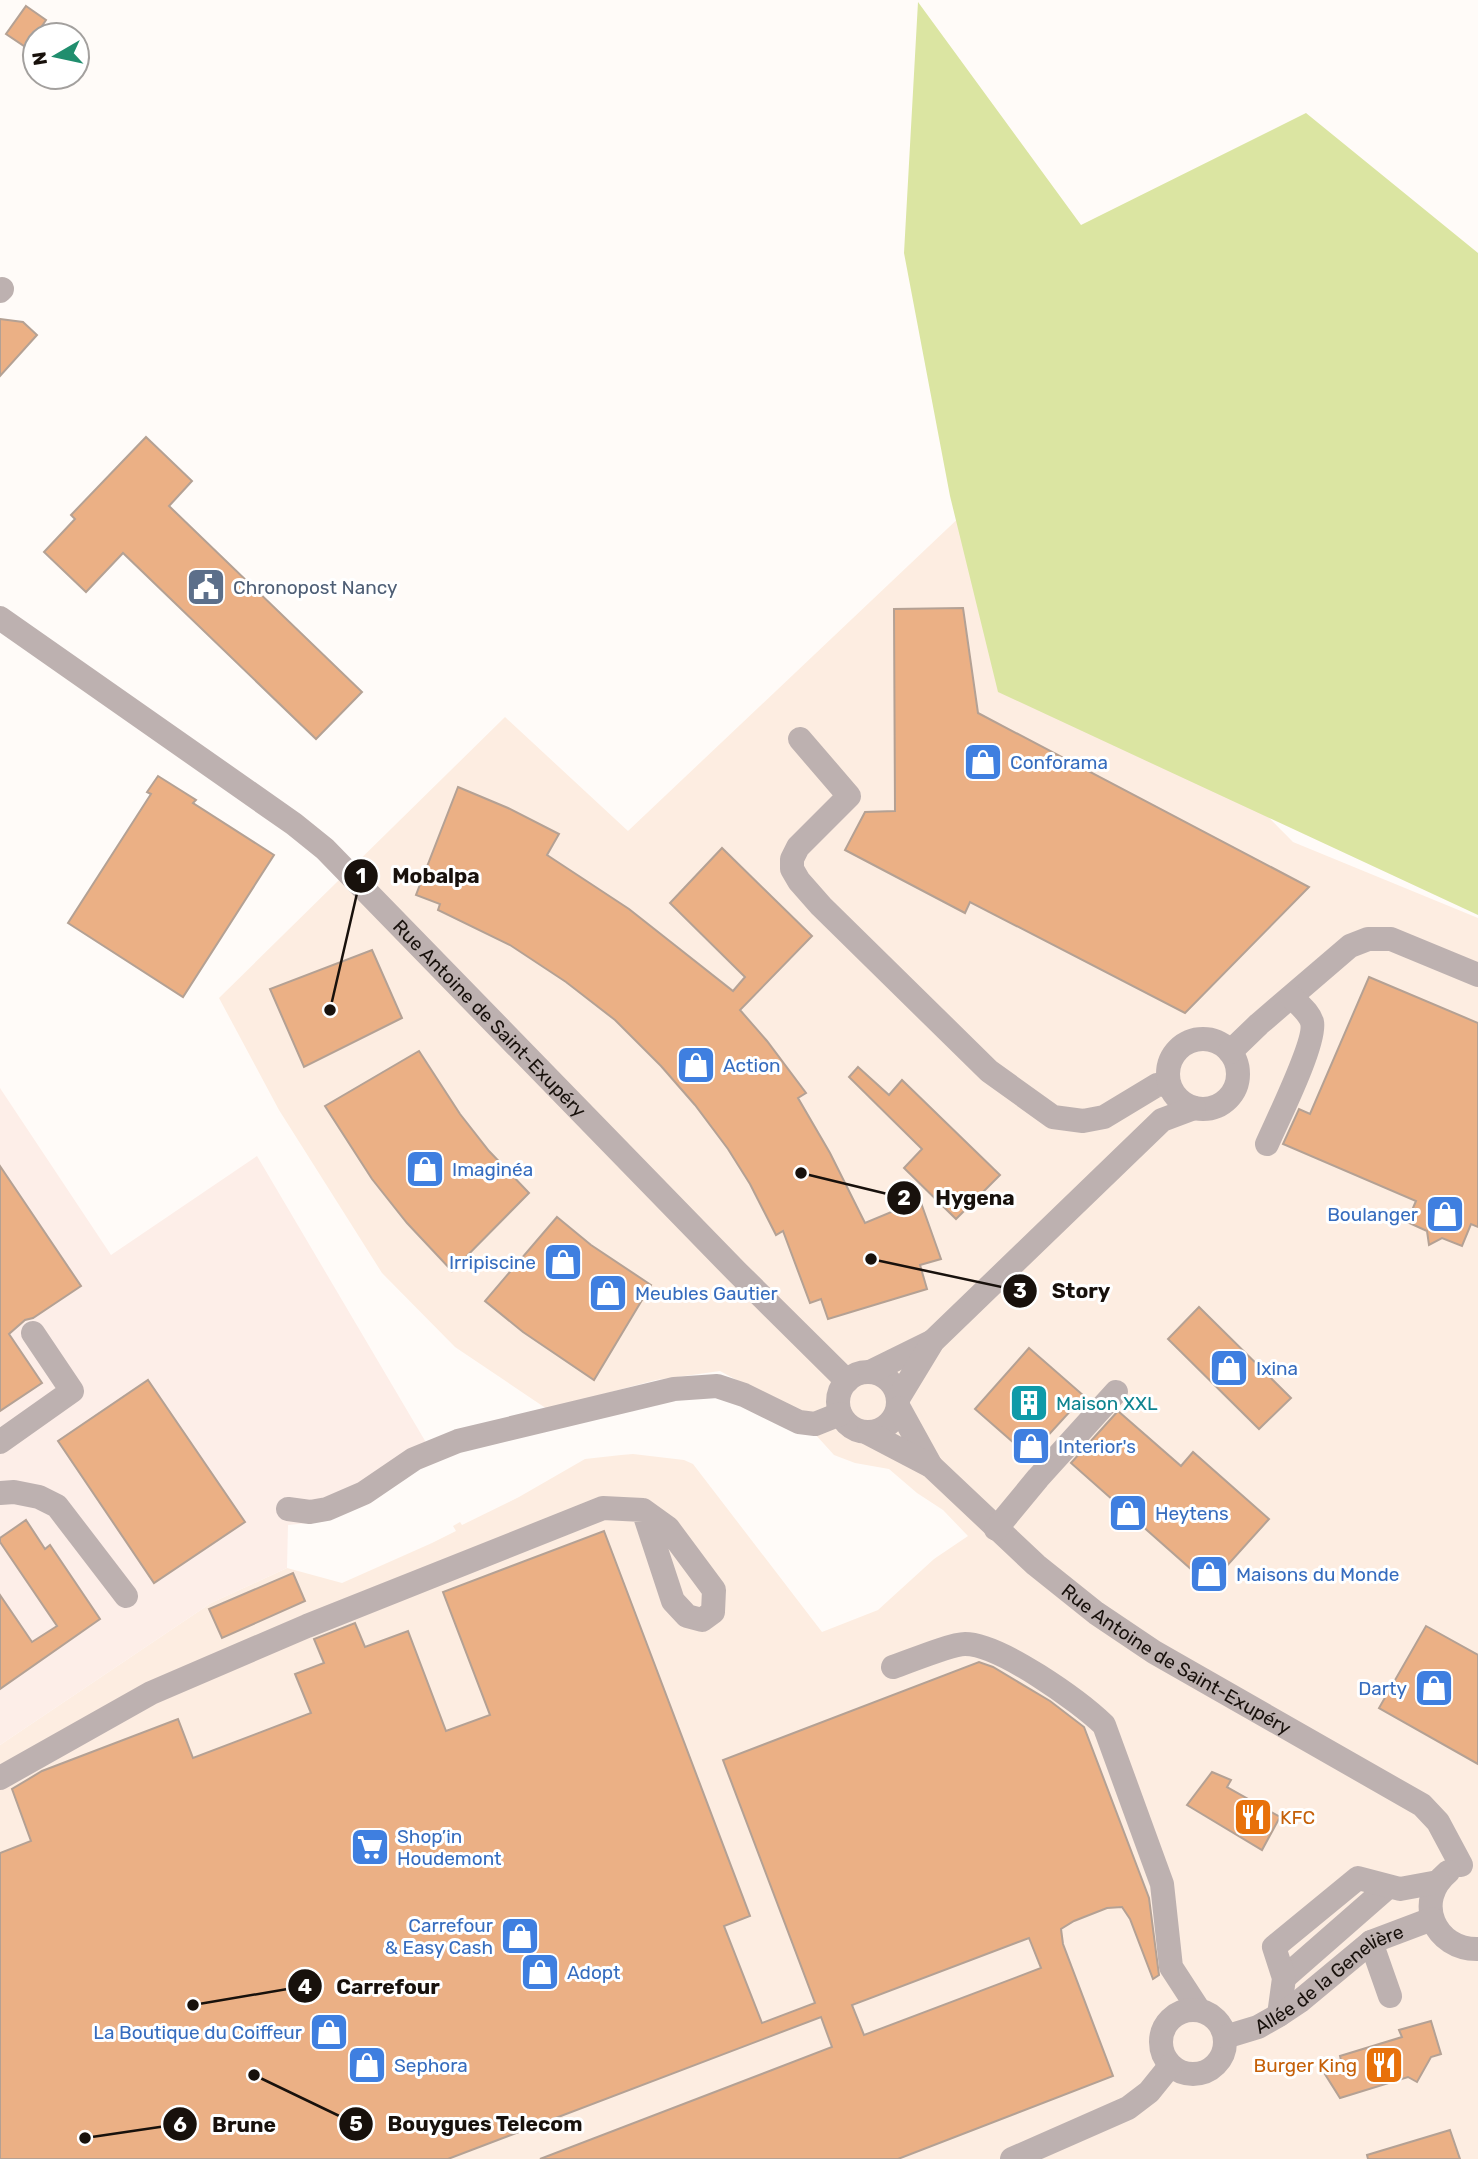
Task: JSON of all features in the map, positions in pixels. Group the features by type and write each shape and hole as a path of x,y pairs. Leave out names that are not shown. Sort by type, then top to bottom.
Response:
{"street":[{"name":"Rue Antoine de Saint-Exupéry","path":"0,618 294,824 325,849 737,1272 847,1381"},
{"path":"800,739 849,796 798,847 792,859 792,869 821,906 972,1056 1008,1087 1053,1116 1083,1121 1104,1117 1157,1086 1171,1087"},
{"path":"1230,1052 1350,946 1368,939 1391,939 1478,975"},
{"path":"1267,1144 1309,1046 1313,1028 1308,1013 1292,998"},
{"path":"933,1341 847,1381 839,1395 840,1414 852,1429 868,1433 878,1432 887,1426 895,1418 899,1403 933,1341 1163,1120 1194,1108 1213,1108 1225,1102 1234,1090 1238,1070 1230,1052 1215,1042 1206,1040 1186,1044 1171,1060 1168,1072 1171,1087 1178,1098 1194,1108"},
{"path":"1163,1120 1171,1087"},
{"path":"0,1441 72,1391 33,1333"},
{"path":"870,1372 887,1378 894,1386 899,1403"},
{"path":"288,1509 310,1513 338,1504 364,1493 414,1459 458,1441 674,1389 717,1386 808,1424 840,1414"},
{"path":"996,1530 1038,1478 1116,1392"},
{"name":"Rue Antoine de Saint-Exupéry","path":"899,1403 931,1466"},
{"name":"Rue Antoine de Saint-Exupéry","path":"868,1433 931,1466 1035,1565 1096,1613 1154,1652 1422,1805 1470,1865"},
{"path":"0,1493 14,1492 39,1497 57,1506 126,1596"},
{"path":"0,1778 151,1693 307,1626 603,1508 643,1510"},
{"path":"893,1667 964,1643 987,1649 1031,1672 1084,1706 1104,1725 1162,1884 1171,1966 1199,2010"},
{"path":"1470,1865 1452,1869 1438,1882 1430,1906 1436,1928 1449,1942 1475,1955"},
{"path":"1279,2015 1284,1978 1274,1947 1358,1878 1400,1889 1438,1882"},
{"name":"Allée de la Genelière","path":"1224,2037 1258,2027 1279,2015 1371,1942 1432,1919"},
{"path":"1371,1942 1391,1996"},
{"path":"1199,2010 1213,2017 1222,2029 1224,2037 1223,2054 1218,2062 1204,2073 1186,2074 1170,2066 1160,2044 1163,2028 1182,2011 1199,2010"},
{"path":"1012,2159 1128,2108 1149,2092 1170,2066"}],"shaded area":[{"path":"966,511 1293,842 1478,918 1478,2159 0,2159 0,1745 211,1603 287,1568 342,1583 456,1531 453,1526 460,1522 462,1525 519,1497 585,1459 621,1455 684,1460 693,1464 822,1632 878,1610 934,1559 968,1536 943,1510 917,1493 889,1469 855,1463 834,1455 815,1434 764,1395 720,1371 656,1380 547,1409 455,1347 382,1273 279,1110 219,998 505,717 628,831"},
{"path":"0,1088 111,1255 257,1156 434,1456 318,1522 288,1525 287,1568 211,1603 0,1745"}],"green space":[{"path":"918,2 1081,225 1306,113 1478,253 1478,915 998,692 950,496 904,253"}],"building":[{"path":"26,6 46,20 21,21 21,44 6,34"},
{"path":"0,319 23,322 37,335 0,376"},
{"name":"Chronopost Nancy","path":"146,437 192,481 169,506 362,692 316,739 123,553 86,592 44,552 75,519 71,515"},
{"name":"Conforama","path":"963,608 978,713 1309,887 1185,1013 970,902 965,913 845,850 865,812 895,811 894,609"},
{"path":"158,776 196,800 193,803 274,855 183,997 68,923 151,794 147,792"},
{"path":"458,787 559,834 547,855 629,909 733,991 745,977 670,903 722,848 812,936 740,1010 806,1093 798,1098 830,1153 865,1223 920,1200 941,1259 920,1265 927,1289 828,1319 821,1299 810,1303 783,1231 776,1235 750,1184 728,1149 661,1066 615,1020 566,982 510,945 438,910 440,904 416,895"},
{"path":"372,950 402,1018 304,1067 270,989"},
{"path":"1369,977 1478,1023 1478,1227 1471,1224 1462,1246 1442,1238 1429,1245 1427,1231 1407,1222 1416,1201 1283,1144 1299,1109 1310,1114"},
{"name":"Imaginéa","path":"419,1051 460,1114 489,1151 529,1193 452,1271 407,1223 372,1179 325,1106"},
{"path":"858,1067 889,1095 902,1080 1000,1175 956,1219 904,1168 922,1149 849,1077"},
{"path":"0,1166 81,1286 33,1318 25,1320 9,1334 42,1383 0,1411"},
{"path":"557,1217 591,1245 651,1285 594,1380 523,1332 485,1301"},
{"name":"Ixina","path":"1199,1307 1291,1398 1259,1429 1168,1339"},
{"name":"Maison XXL","path":"1029,1348 1084,1396 1044,1440 1026,1446 1014,1443 975,1409"},
{"path":"148,1380 245,1522 154,1583 58,1441"},
{"path":"1118,1411 1181,1466 1193,1452 1269,1519 1225,1568 1209,1574 1192,1570 1071,1463"},
{"path":"26,1520 45,1549 50,1545 100,1619 0,1689 0,1595 32,1642 57,1626 0,1542 0,1538"},
{"name":"Shop’in Houdemont","path":"604,1531 750,1916 724,1926 762,2023 815,2003 723,1760 979,1662 993,1667 1050,1701 1084,1727 1149,1898 1159,1975 1153,1979 1130,1919 1122,1907 1107,1908 1061,1929 1063,1944 1113,2076 898,2159 540,2159 832,2047 821,2017 448,2159 0,2159 0,1853 31,1841 12,1789 42,1771 178,1719 193,1758 311,1713 295,1674 324,1663 314,1639 355,1623 365,1647 408,1631 446,1731 490,1715 443,1592","holes":["1029,1938 1041,1968 864,2035 852,2005"]},
{"path":"293,1573 305,1601 222,1638 209,1609"},
{"name":"Darty","path":"1426,1626 1478,1655 1478,1764 1379,1708"},
{"path":"1212,1772 1231,1780 1227,1787 1280,1817 1262,1850 1187,1805"},
{"name":"Burger King","path":"1431,2021 1441,2054 1431,2057 1417,2082 1408,2077 1340,2098 1323,2071 1342,2065 1340,2056 1402,2037 1399,2030"},
{"path":"1450,2130 1460,2159 1368,2159 1367,2155"}],"place":[{"name":"Chronopost Nancy","path":"206,587"},
{"name":"Conforama","path":"983,762"},
{"name":"Mobalpa","path":"330,1010"},
{"name":"Action","path":"696,1065"},
{"name":"Imaginéa","path":"425,1169"},
{"name":"Hygena","path":"801,1173"},
{"name":"Boulanger","path":"1445,1214"},
{"name":"Story","path":"871,1259"},
{"name":"Irripiscine","path":"563,1262"},
{"name":"Meubles Gautier","path":"608,1293"},
{"name":"Ixina","path":"1229,1368"},
{"name":"Maison XXL","path":"1029,1403"},
{"name":"Interior's","path":"1031,1446"},
{"name":"Heytens","path":"1128,1513"},
{"name":"Maisons du Monde","path":"1209,1574"},
{"name":"Darty","path":"1434,1688"},
{"name":"KFC","path":"1253,1817"},
{"name":"Shop’in Houdemont","path":"370,1847"},
{"name":"Carrefour & Easy Cash","path":"520,1936"},
{"name":"Adopt","path":"540,1972"},
{"name":"Carrefour","path":"193,2005"},
{"name":"La Boutique du Coiffeur","path":"329,2032"},
{"name":"Sephora","path":"367,2065"},
{"name":"Burger King","path":"1384,2065"},
{"name":"Bouygues Telecom","path":"254,2075"},
{"name":"Brune","path":"85,2138"}]}
